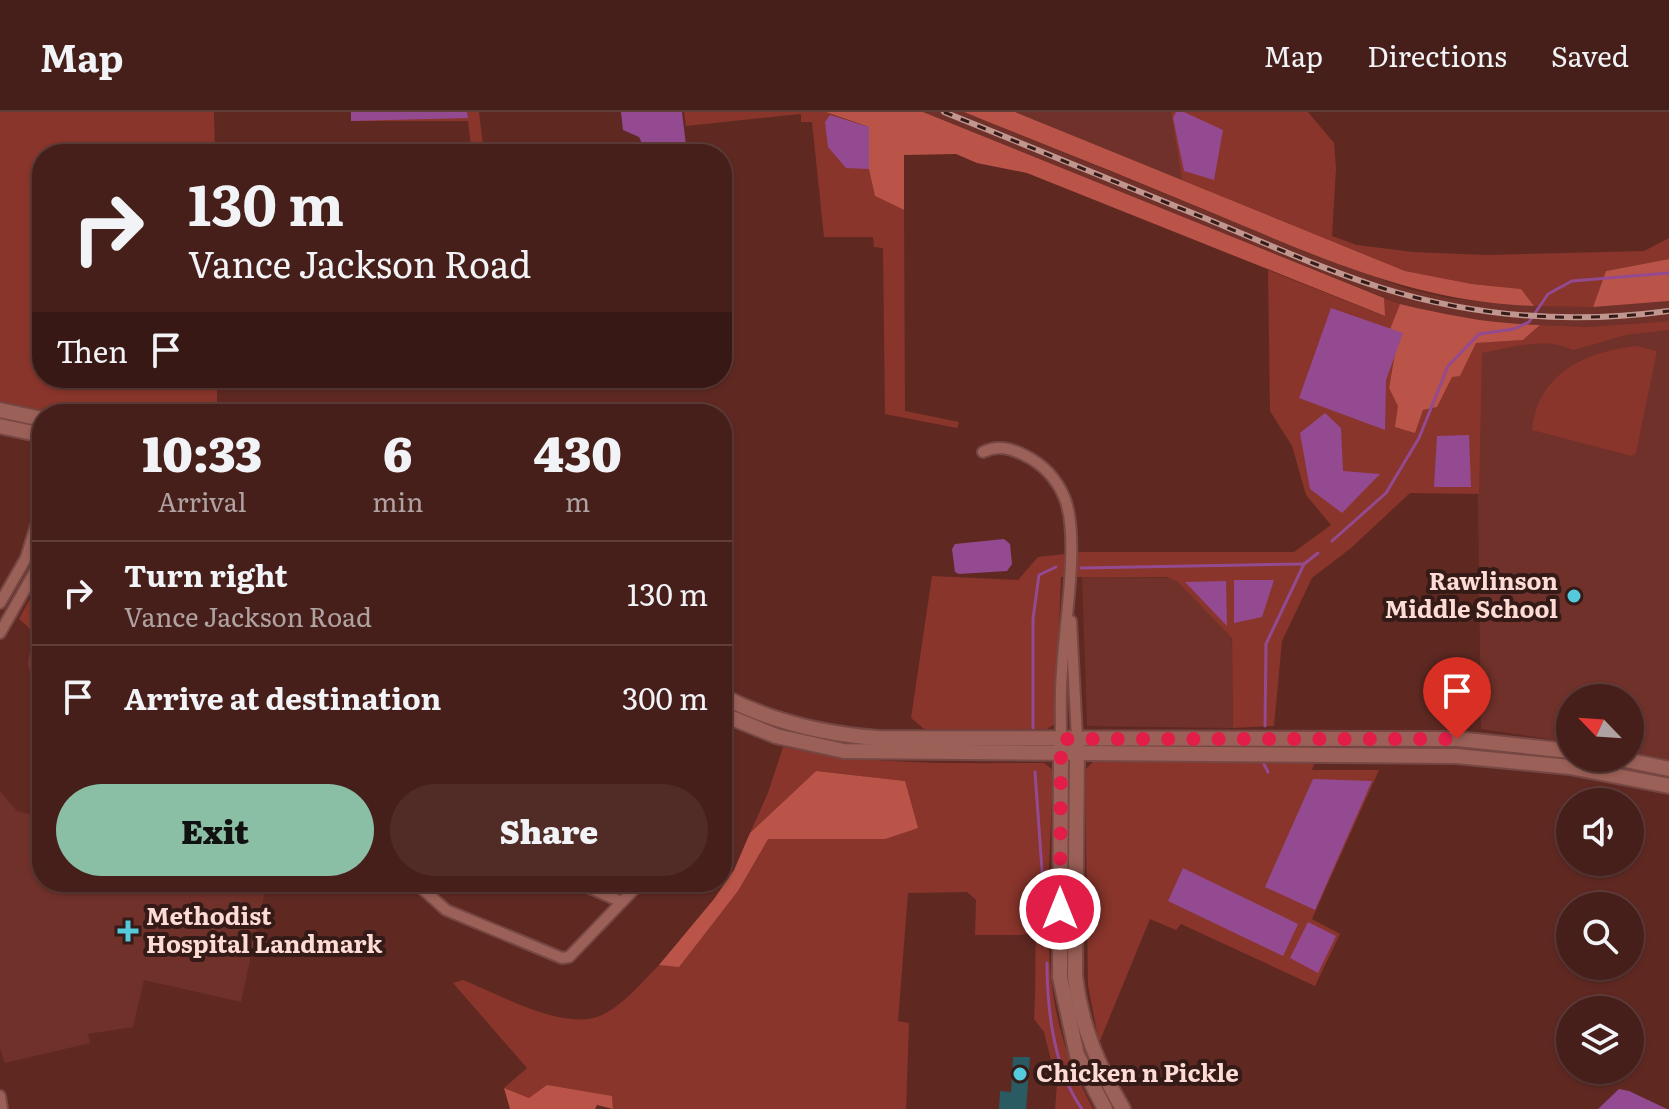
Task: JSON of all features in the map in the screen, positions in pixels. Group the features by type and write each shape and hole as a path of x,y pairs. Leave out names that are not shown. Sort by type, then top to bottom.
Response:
{"main road":[{"path":"0,410 32,417"},
{"path":"0,426 32,433"},
{"path":"732,700 780,722 844,736 1061,746"},
{"path":"732,718 776,736 844,751 1457,739 1556,750"},
{"path":"1061,746 1060,977 1077,1055 1105,1109"},
{"path":"1076,746 1456,756 1570,767 1669,786"},
{"path":"1076,746 1075,976 1089,1041 1123,1109"},
{"path":"1644,764 1669,769"}],"street":[{"path":"983,452 1005,448 1035,461 1051,474 1065,499 1069,521 1069,595 1076,671 1076,746"},
{"path":"0,603 26,558 32,538"},
{"path":"2,626 32,576"},
{"path":"1061,746 1062,671 1069,595"},
{"path":"426,892 446,910 562,958 569,957 632,892"},
{"path":"599,892 622,902"},
{"path":"0,1096 2,1109"}],"shaded area":[{"path":"0,112 214,112 215,144 32,144 32,388 217,388 217,404 32,404 32,408 0,401"},
{"path":"351,112 479,112 483,144 471,144 468,121 351,121"},
{"path":"351,112 467,112 468,118 351,121"},
{"path":"621,112 682,112 686,144 642,144 639,137 623,130"},
{"path":"684,112 826,112 869,127 875,196 904,210 905,411 959,422 957,428 885,414 883,248 874,247 873,237 824,237 812,122 801,122 801,114 686,126"},
{"path":"826,112 923,112 1384,298 1385,316 1027,173 977,163 956,154 904,155 904,210 875,196 869,169 869,127"},
{"path":"923,112 964,112 1405,288 1448,298 1512,305 1588,307 1669,301 1669,321 1588,327 1509,324 1443,315 1400,304"},
{"path":"964,112 1015,112 1405,271 1472,284 1521,289 1534,306 1447,296 1366,274"},
{"path":"998,112 1171,112 1182,180"},
{"path":"1171,112 1308,112 1334,143 1336,168 1332,236 1357,245 1413,252 1486,255 1644,251 1669,238 1669,259 1606,271 1593,307 1534,306 1520,289 1472,284 1405,271 1182,180"},
{"path":"1176,112 1184,112 1223,130 1214,180 1184,171 1173,118"},
{"path":"830,115 869,127 869,169 846,168 828,147 825,122"},
{"path":"1669,259 1669,301 1593,307 1606,271"},
{"path":"1268,270 1384,316 1384,298 1400,304 1388,334 1397,340 1389,388 1415,432 1423,410 1437,407 1452,376 1460,375 1476,343 1523,340 1540,325 1588,327 1669,321 1669,330 1626,335 1573,350 1540,343 1482,353 1479,494 1410,493 1351,548 1312,578 1282,641 1274,726 1233,728 1232,638 1178,582 1167,577 1061,577 1055,724 1047,729 924,729 911,718 932,576 1018,580 1038,557 1082,552 1294,552 1331,525 1306,495 1292,446 1270,411"},
{"path":"1400,304 1469,318 1540,325 1523,340 1476,343 1460,376 1452,377 1437,407 1423,410 1415,433 1395,427 1398,406 1389,388 1397,341 1388,334"},
{"path":"1331,308 1403,333 1386,380 1385,430 1299,398"},
{"name":"Rawlinson Middle School","path":"1669,330 1669,760 1644,755 1644,684 1556,684 1556,740 1481,729 1476,343"},
{"path":"1637,346 1657,351 1636,453 1632,456 1532,430 1543,394 1568,368 1600,353"},
{"path":"1325,413 1341,428 1343,471 1380,474 1342,513 1310,489 1300,433"},
{"path":"1469,435 1471,487 1434,487 1437,436"},
{"path":"1004,539 1010,544 1012,564 1007,571 955,572 952,549 955,544"},
{"path":"1082,577 1231,578 1233,728 1087,726"},
{"path":"1234,580 1274,580 1262,617 1234,623"},
{"path":"1226,581 1227,626 1185,582"},
{"path":"32,595 32,632 19,619"},
{"path":"32,646 32,670 29,669"},
{"path":"783,747 880,760 1044,763 1053,770 1048,904 1051,973 1065,1045 1093,1109 1055,1109 1058,1072 1053,1068 1044,1032 1034,1019 1036,932 975,935 976,900 967,892 908,893 898,1021 909,1023 906,1109 613,1109 612,1096 529,1098 504,1088 527,1068 453,983 463,980 553,1016 589,1019 604,1014 626,998 659,965 679,966 738,891 767,839 885,839 905,781 816,771 750,833 768,793"},
{"path":"1093,762 1315,762 1312,770 1379,770 1312,919 1340,934 1315,986 1181,924 1176,930 1150,919 1099,1043 1088,985 1085,770"},
{"path":"816,771 905,781 918,828 885,839 768,839 738,891 679,967 659,965 719,892 732,892 732,873 750,833"},
{"path":"1313,779 1372,781 1315,910 1265,887"},
{"name":"Methodist Hospital Landmark","path":"0,791 17,811 32,815 32,892 265,892 241,1002 144,980 133,1027 88,1034 90,1043 5,1063 0,1048"},
{"path":"1183,868 1298,924 1283,956 1168,901"},
{"path":"1308,922 1336,936 1318,973 1290,958"},
{"path":"547,1085 612,1096 613,1109 597,1105 595,1109 510,1109 504,1088 529,1098"},
{"path":"1619,1089 1629,1091 1667,1109 1598,1109"}],"building":[{"name":"Chicken n Pickle","path":"1013,1057 1030,1057 1026,1109 999,1109 1000,1091 1011,1092"}],"waterway":[{"path":"1332,541 1386,493 1419,438 1448,366 1479,334 1514,329 1529,322 1548,294 1572,281 1669,273"},
{"path":"1265,726 1266,644 1304,564 1318,553"},
{"path":"1081,568 1304,564"},
{"path":"1033,728 1033,619 1039,575 1056,567"},
{"path":"1264,764 1268,772"},
{"path":"1035,772 1046,926"},
{"path":"1047,963 1054,1039 1065,1076 1082,1109"}],"railway":[{"path":"944,112 1316,264 1417,298 1488,311 1560,317 1669,311"}],"place":[{"name":"Rawlinson Middle School","path":"1574,596"},
{"name":"Methodist Hospital Landmark","path":"128,931"},
{"name":"Chicken n Pickle","path":"1020,1074"}],"route":[{"path":"1060,909 1061,739 1457,739"}]}
